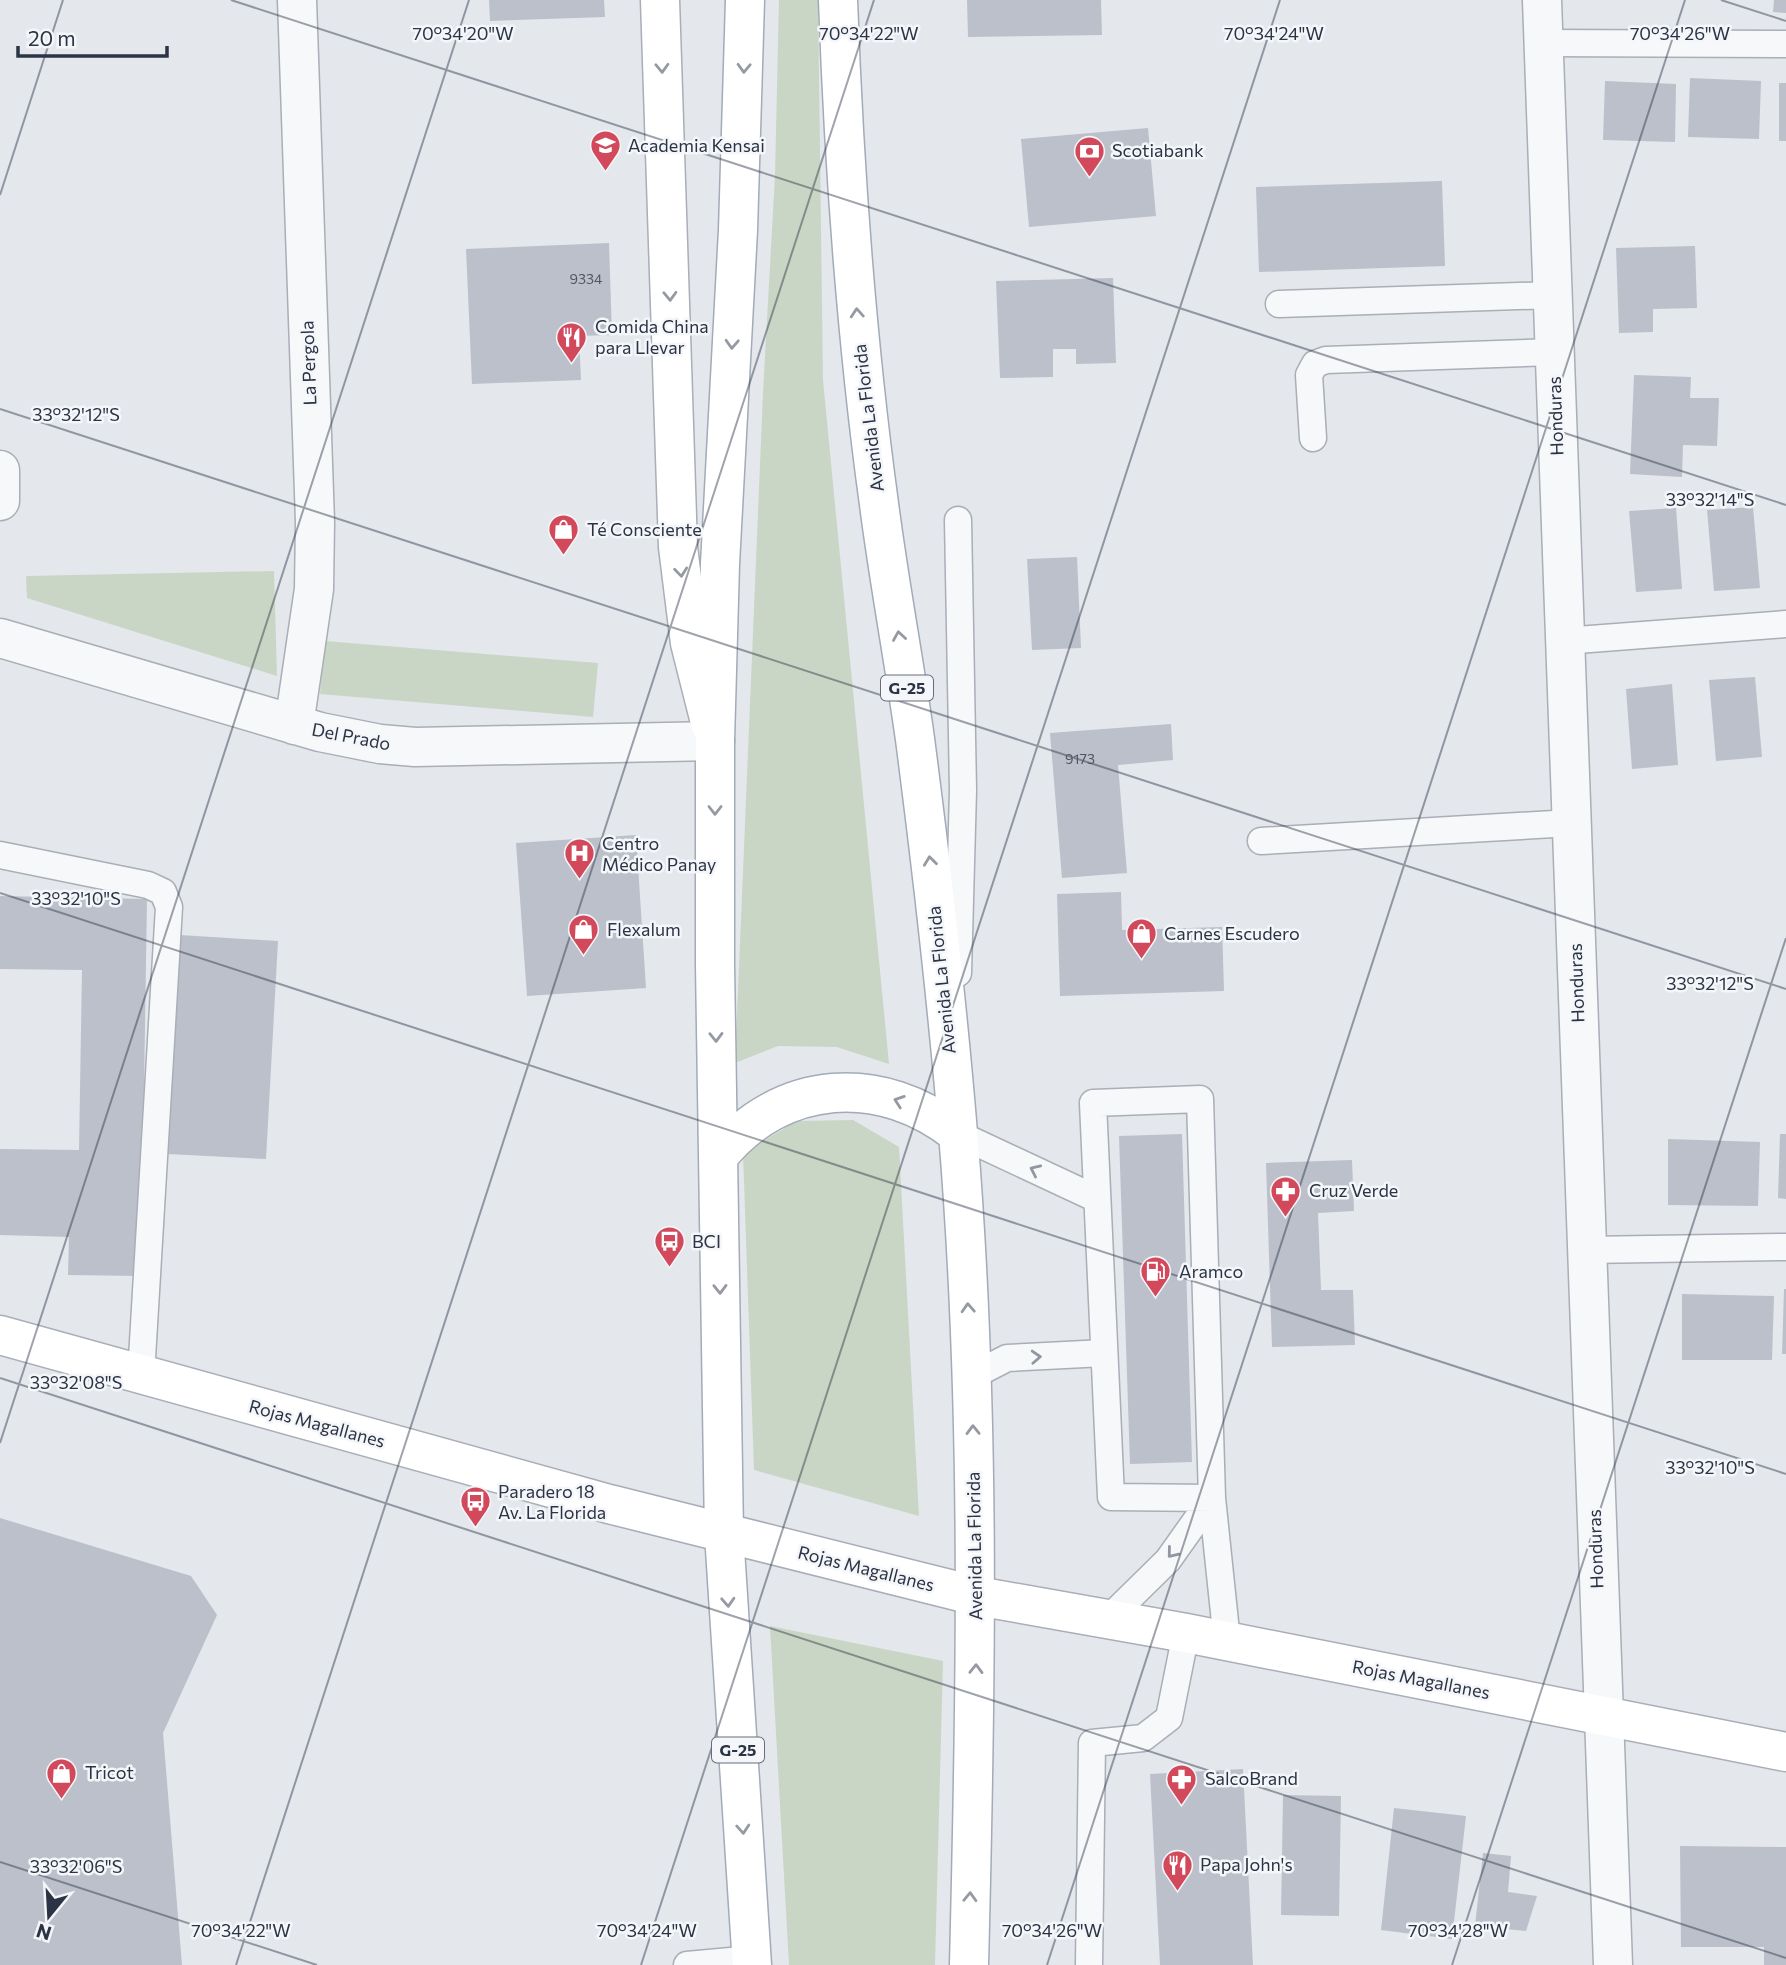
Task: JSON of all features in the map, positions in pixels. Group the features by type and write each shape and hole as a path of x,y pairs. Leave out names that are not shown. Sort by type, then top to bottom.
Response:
{"main road":[{"path":"660,0 678,547 690,643 715,741"},
{"name":"G-25","path":"745,0 740,205 720,564 715,741 724,1534 752,1962"},
{"name":"Avenida La Florida","path":"838,0 859,335 879,503 914,737 958,1134 972,1376 977,1596 969,1965"},
{"path":"718,1157 743,1130 773,1111 806,1097 842,1092 869,1093 895,1099 929,1113 958,1134"},
{"name":"Rojas Magallanes","path":"0,1335 724,1534 977,1596 1186,1633 1786,1752"}],"street":[{"name":"La Pergola","path":"294,725 314,589 315,523 297,0"},
{"name":"Honduras","path":"1542,0 1613,1965"},
{"path":"0,470 0,501"},
{"name":"Del Prado","path":"0,638 349,739 415,747 715,741"}],"lane":[{"path":"1544,43 1786,44"},
{"path":"1279,304 1552,295"},
{"path":"1313,438 1310,375 1315,364 1326,359 1554,352"},
{"path":"958,520 963,776 958,876 958,1134 1097,1199"},
{"path":"1564,641 1786,624"},
{"path":"1261,841 1571,823"},
{"path":"0,855 148,885 163,892 169,906 141,1375"},
{"path":"1212,1498 1111,1497 1093,1103 1200,1099 1212,1498 1227,1641"},
{"path":"1586,1250 1786,1247"},
{"path":"972,1376 1007,1358 1104,1353"},
{"path":"1108,1619 1168,1560 1212,1498"},
{"path":"1089,1965 1092,1743 1143,1738 1170,1718 1186,1633"},
{"path":"687,1965 752,1962"}],"green space":[{"path":"779,0 818,0 823,380 889,1064 837,1047 778,1046 735,1063 763,393 775,175"},
{"path":"274,571 277,676 27,598 26,576"},
{"path":"325,641 598,663 593,717 320,694"},
{"path":"853,1120 899,1147 919,1516 754,1470 743,1153 797,1121"},
{"path":"770,1626 943,1661 935,1965 789,1965"}],"building":[{"path":"489,0 604,0 605,17 490,21"},
{"path":"967,0 1101,0 1102,35 968,37"},
{"path":"1774,0 1786,0 1786,13 1773,12"},
{"path":"1690,78 1761,81 1759,139 1688,137"},
{"path":"1605,81 1676,84 1675,142 1603,140"},
{"path":"1779,83 1786,83 1786,141 1779,141"},
{"name":"Scotiabank","path":"1148,128 1156,216 1029,227 1021,139"},
{"path":"1442,181 1445,266 1259,272 1256,187"},
{"path":"609,243 612,335 579,336 581,380 472,384 466,249"},
{"path":"1695,246 1697,308 1653,309 1653,332 1619,333 1616,248"},
{"path":"1113,278 1116,363 1076,364 1076,349 1053,349 1053,377 1000,378 996,281"},
{"path":"1634,375 1691,377 1690,398 1719,398 1717,446 1683,445 1682,477 1630,474"},
{"path":"1753,507 1760,588 1714,591 1707,510"},
{"path":"1676,508 1682,589 1636,592 1629,511"},
{"path":"1077,557 1081,648 1032,650 1027,559"},
{"path":"1755,677 1762,757 1716,761 1709,680"},
{"path":"1672,684 1678,765 1632,769 1626,689"},
{"path":"1171,724 1173,760 1118,765 1127,873 1062,878 1050,733"},
{"path":"636,835 646,988 527,996 516,843"},
{"name":"Carnes Escudero","path":"1121,892 1122,930 1222,927 1224,991 1060,996 1057,894"},
{"path":"0,896 147,899 141,1276 68,1275 69,1237 0,1235 0,1149 79,1150 82,970 0,969"},
{"path":"180,935 278,941 266,1159 168,1154"},
{"name":"Aramco","path":"1182,1134 1192,1462 1130,1464 1119,1136"},
{"path":"1780,1134 1786,1134 1786,1199 1778,1198"},
{"path":"1668,1139 1760,1142 1758,1206 1668,1205"},
{"path":"1352,1160 1354,1211 1318,1213 1321,1290 1353,1290 1355,1345 1272,1347 1266,1163"},
{"path":"1784,1289 1786,1354 1782,1354"},
{"path":"1682,1294 1774,1296 1772,1360 1682,1360"},
{"path":"0,1518 191,1576 217,1615 163,1733 182,1965 0,1965"},
{"path":"1243,1769 1253,1965 1160,1965 1150,1774"},
{"path":"1283,1795 1341,1796 1339,1916 1281,1915"},
{"path":"1394,1808 1466,1816 1452,1939 1381,1930"},
{"path":"1680,1846 1786,1847 1786,1965 1764,1965 1764,1947 1681,1947"},
{"path":"1483,1853 1511,1856 1508,1892 1537,1896 1526,1931 1475,1926"}],"place":[{"name":"Academia Kensai","path":"605,173"},
{"name":"Scotiabank","path":"1089,178"},
{"name":"Comida China para Llevar","path":"572,364"},
{"name":"Té Consciente","path":"564,557"},
{"name":"Centro Médico Panay","path":"579,881"},
{"name":"Flexalum","path":"584,957"},
{"name":"Carnes Escudero","path":"1141,961"},
{"name":"Cruz Verde","path":"1286,1218"},
{"name":"BCI","path":"669,1269"},
{"name":"Aramco","path":"1156,1299"},
{"name":"Paradero 18 Av. La Florida","path":"475,1529"},
{"name":"Tricot","path":"62,1800"},
{"name":"SalcoBrand","path":"1182,1806"},
{"name":"Papa John's","path":"1177,1892"}]}
